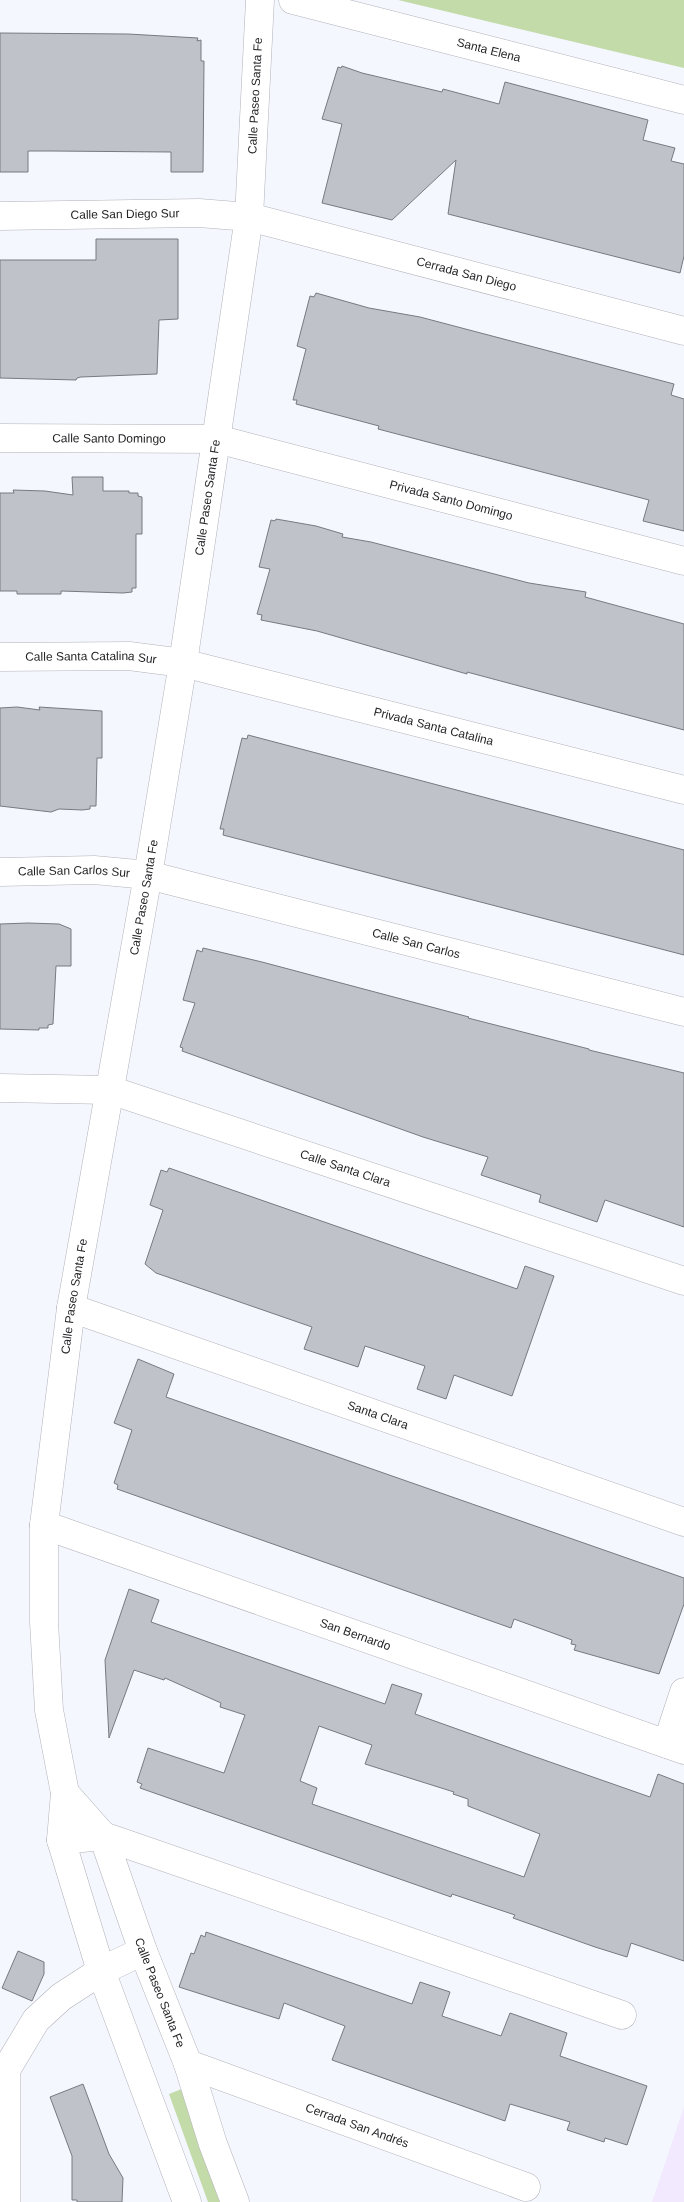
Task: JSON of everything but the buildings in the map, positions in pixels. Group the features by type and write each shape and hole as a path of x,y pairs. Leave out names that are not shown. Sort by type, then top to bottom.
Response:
{"street":[{"name":"Calle Paseo Santa Fe","path":"187,2202 101,1970 61,1840 66,1794 49,1710 44,1622 44,1525 71,1308 148,875 183,663 249,217 260,0"},
{"name":"Santa Elena","path":"293,0 684,100"},
{"name":"Calle San Diego Sur","path":"0,216 198,213 249,217"},
{"name":"Cerrada San Diego","path":"249,217 684,331"},
{"name":"Calle Santo Domingo","path":"0,438 217,439"},
{"name":"Privada Santo Domingo","path":"217,439 684,560"},
{"name":"Calle Santa Catalina Sur","path":"0,658 128,656 183,663"},
{"name":"Privada Santa Catalina","path":"183,663 684,790"},
{"name":"Calle San Carlos Sur","path":"0,872 94,870 148,875"},
{"name":"Calle San Carlos","path":"148,875 684,1012"},
{"name":"Calle Santa Clara","path":"0,1088 110,1090 684,1281"},
{"name":"Santa Clara","path":"71,1308 684,1522"},
{"name":"San Bernardo","path":"44,1525 675,1747"},
{"path":"675,1747 684,1692"},
{"name":"Calle Paseo Santa Fe","path":"66,1794 103,1836 143,1952 188,2064 213,2144 235,2202"},
{"path":"61,1840 103,1836 622,2015"},
{"path":"6,2202 6,2070 36,2020 61,1997 101,1970 143,1952"},
{"name":"Cerrada San Andrés","path":"188,2064 526,2187"}],"shaded area":[{"path":"684,2107 684,2202 652,2202"}],"green space":[{"path":"398,0 684,0 684,68"},
{"path":"184,2088 220,2202 208,2202 169,2094"}]}
